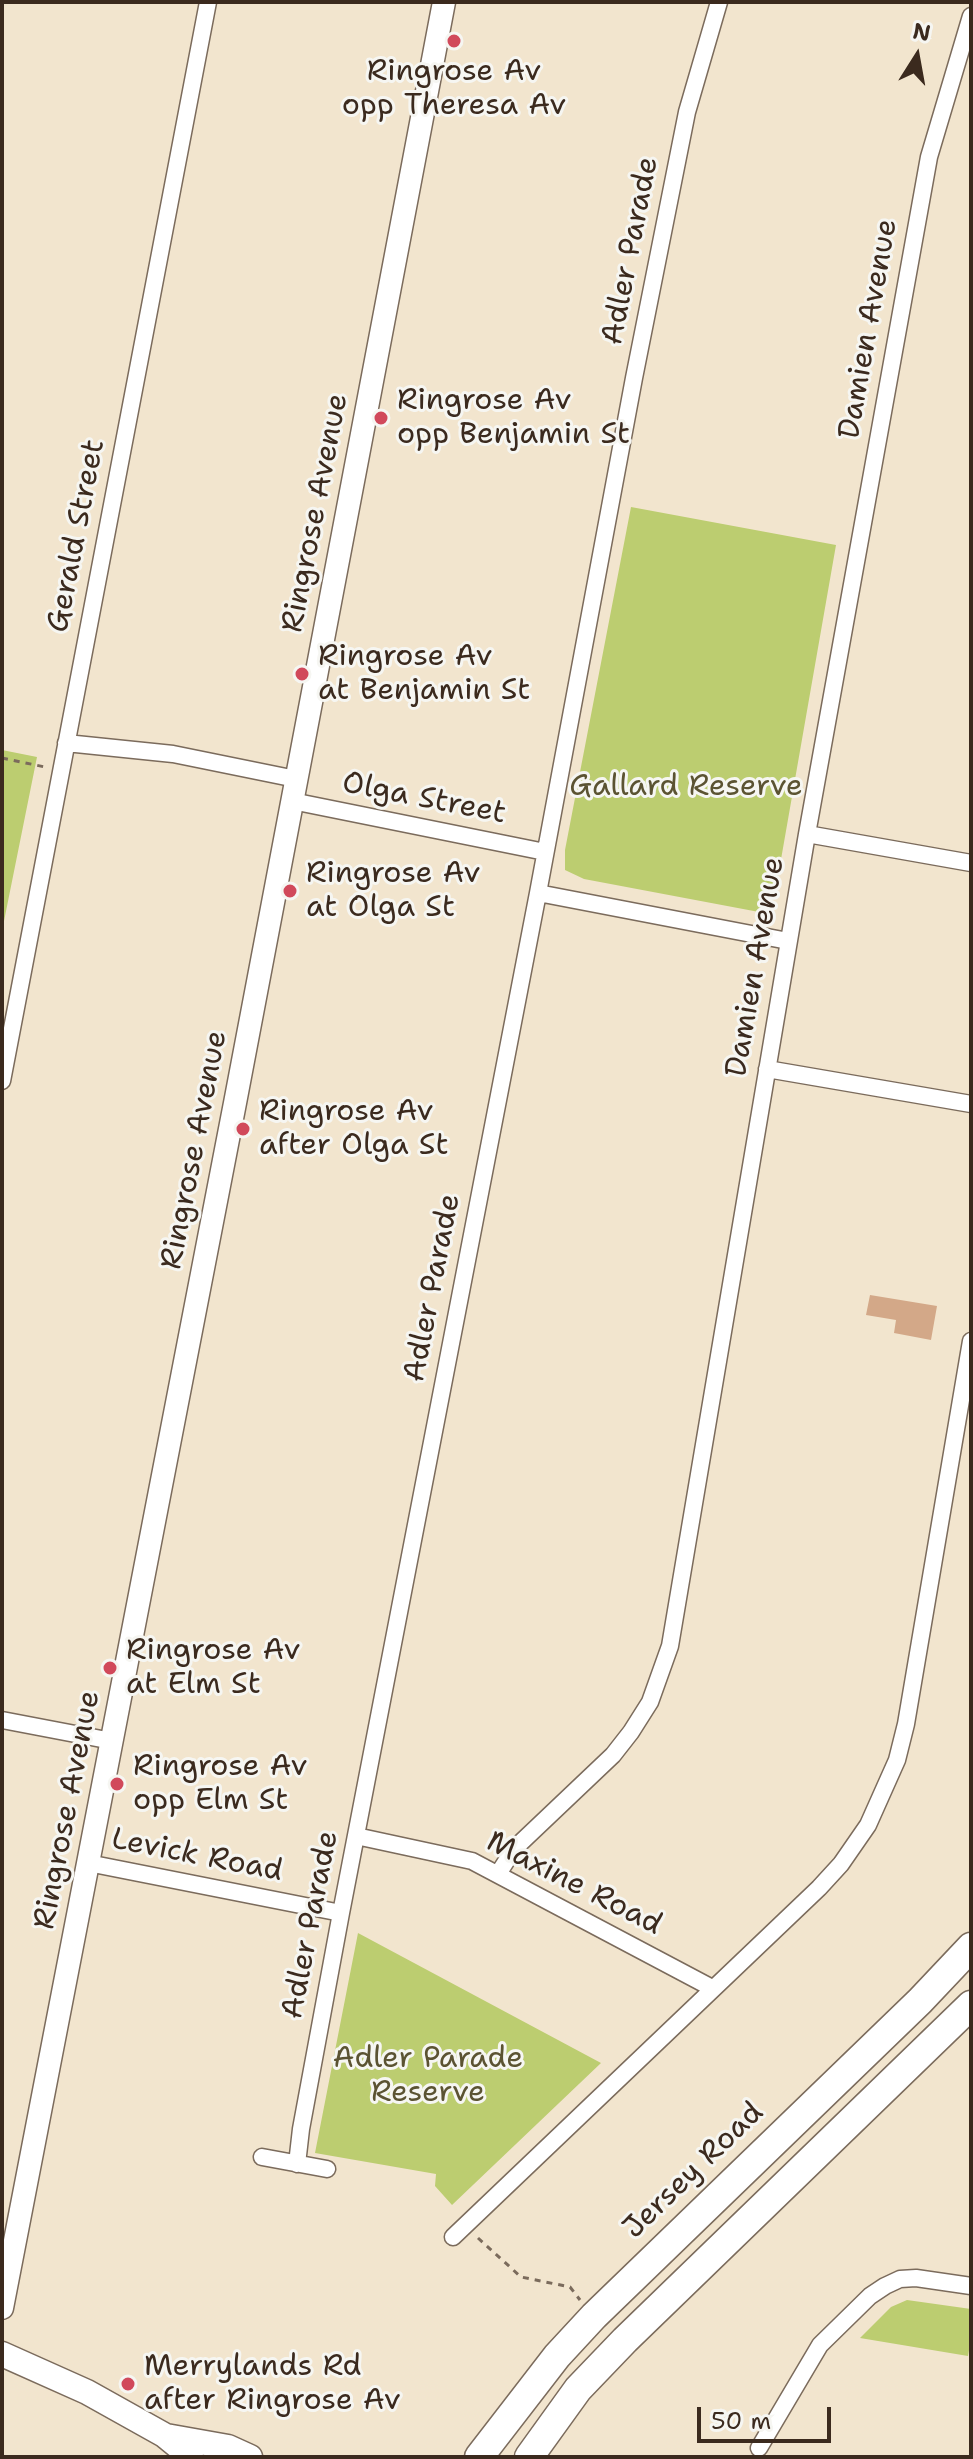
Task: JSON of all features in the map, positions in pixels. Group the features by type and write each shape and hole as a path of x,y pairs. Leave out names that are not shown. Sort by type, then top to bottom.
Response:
{"highway":[{"name":"Jersey Road","path":"479,2457 540,2377 594,2316 920,2001 971,1947"},
{"path":"529,2457 578,2389 625,2340 971,2005"}],"main road":[{"path":"2,2354 87,2392 164,2435 191,2457"},
{"path":"164,2435 228,2447 250,2457"}],"street":[{"name":"Gerald Street","path":"2,1081 208,2"},
{"name":"Ringrose Avenue","path":"2,2308 444,2"},
{"name":"Adler Parade","path":"297,2164 341,1913 634,378 687,112 719,2"},
{"name":"Damien Avenue","path":"498,1874 519,1844 613,1755 650,1702 665,1664 788,941 931,147 971,16"},
{"path":"66,743 182,755 296,779"},
{"name":"Olga Street","path":"292,801 545,852"},
{"path":"807,834 971,863"},
{"path":"538,893 788,941"},
{"path":"767,1069 971,1104"},
{"path":"453,2237 819,1888 841,1864 868,1825 890,1780 906,1724 971,1341"},
{"path":"2,1720 112,1741"},
{"name":"Maxine Road","path":"356,1836 464,1858 712,1988"},
{"name":"Levick Road","path":"88,1863 341,1913"},
{"path":"262,2157 327,2169"},
{"path":"759,2448 820,2345 870,2296 900,2279 916,2278 971,2286"}],"path":[{"path":"2,758 61,770"},
{"path":"453,2237 481,2238 521,2277 570,2287 582,2303"}],"green space":[{"name":"Gallard Reserve","path":"631,507 836,545 776,888 766,909 759,912 584,879 565,870 565,850"},
{"path":"2,750 37,757 2,931"},
{"name":"Adler Parade Reserve","path":"358,1933 601,2063 452,2205 435,2186 436,2174 315,2153"},
{"path":"907,2300 971,2309 968,2356 860,2338 891,2307"}],"building":[{"path":"870,1295 937,1306 931,1340 894,1333 896,1320 866,1315"}],"place":[{"name":"Ringrose Av opp Theresa Av","path":"454,41"},
{"name":"Ringrose Av opp Benjamin St","path":"381,418"},
{"name":"Ringrose Av at Benjamin St","path":"302,674"},
{"name":"Ringrose Av at Olga St","path":"290,891"},
{"name":"Ringrose Av after Olga St","path":"243,1129"},
{"name":"Ringrose Av at Elm St","path":"110,1668"},
{"name":"Ringrose Av opp Elm St","path":"117,1784"},
{"name":"Merrylands Rd after Ringrose Av","path":"128,2384"}]}
